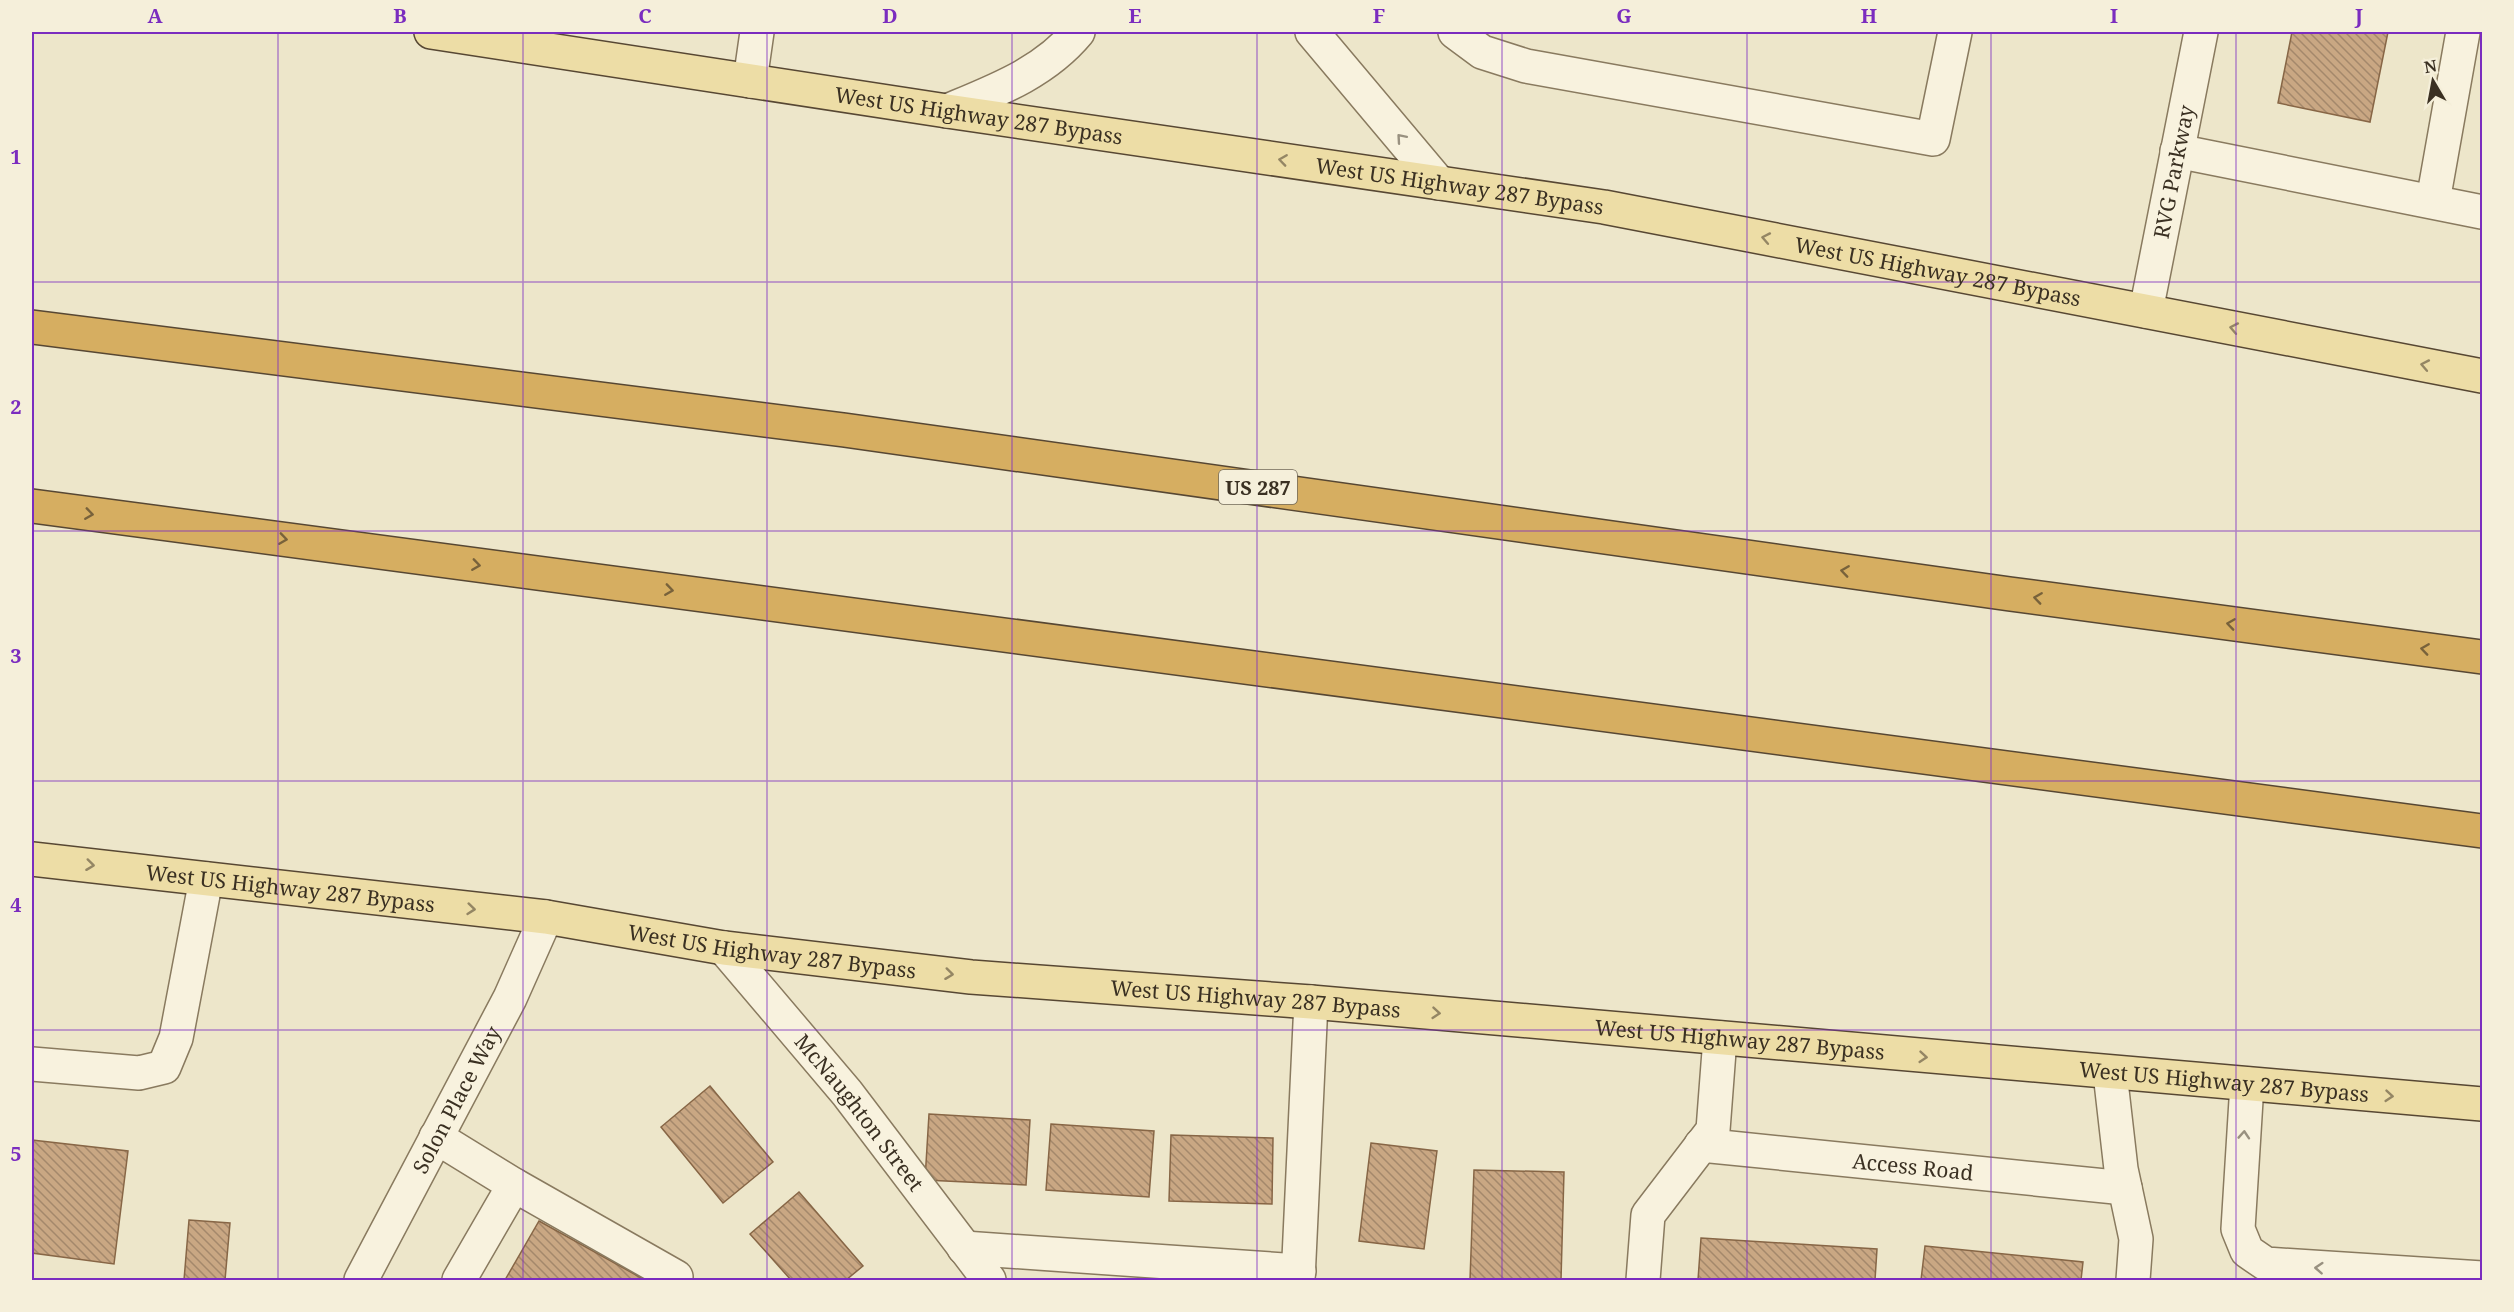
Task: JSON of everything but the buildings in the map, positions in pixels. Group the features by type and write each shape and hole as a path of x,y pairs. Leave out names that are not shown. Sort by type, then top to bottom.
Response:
{"highway":[{"name":"US 287","path":"32,327 844,430 2010,594 2482,657"},
{"path":"32,506 2482,831"}],"main road":[{"name":"West US Highway 287 Bypass","path":"431,32 948,111 1604,207 2482,376"},
{"name":"West US Highway 287 Bypass","path":"32,859 546,917 724,948 971,977 1311,1002 2482,1104"}],"street":[{"path":"750,81 758,32"},
{"path":"948,111 1019,80 1065,47 1078,32"},
{"path":"1312,32 1439,183"},
{"path":"1455,32 1482,52 1527,66 1933,139 1955,32"},
{"name":"RVG Parkway","path":"2146,311 2201,32"},
{"path":"2433,201 2463,32"},
{"path":"2177,151 2482,212"},
{"path":"32,1064 139,1073 164,1066 176,1038 206,879"},
{"name":"Solon Place Way","path":"361,1281 510,998 546,917"},
{"name":"McNaughton Street","path":"724,948 848,1093 989,1281"},
{"path":"964,1248 1298,1276 1311,1002"},
{"path":"1643,1281 1648,1215 1713,1130 1720,1038"},
{"path":"2110,1072 2125,1188 2136,1239 2133,1281"},
{"path":"2247,1084 2238,1229 2247,1251 2266,1264 2482,1278"},
{"path":"436,1137 514,1185 676,1277 674,1281"},
{"name":"Access Road","path":"1701,1145 2125,1188"},
{"path":"459,1281 514,1185"}]}
